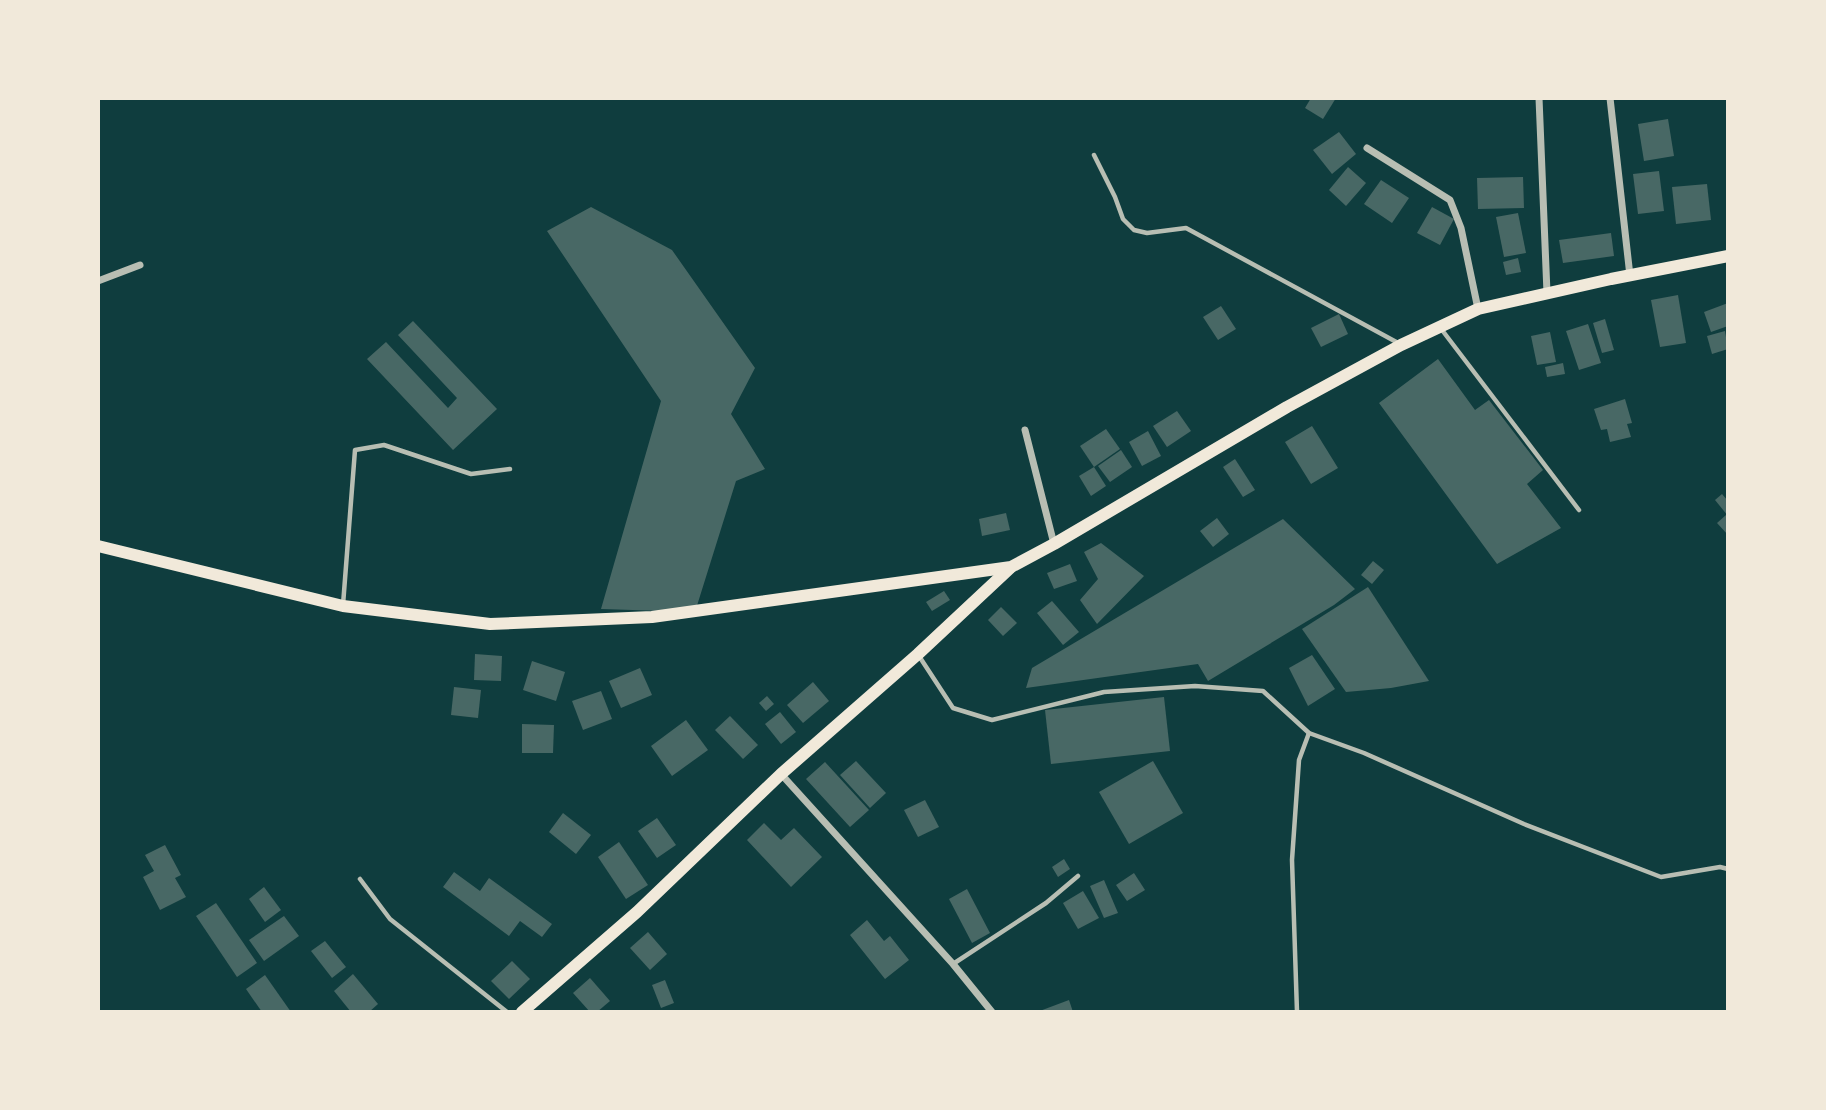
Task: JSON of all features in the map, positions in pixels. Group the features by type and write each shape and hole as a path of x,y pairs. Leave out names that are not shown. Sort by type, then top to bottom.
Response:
{"main road":[{"path":"522,1012 637,912 781,774 918,654 1011,567 1287,407 1401,345 1478,309 1728,256"},
{"path":"98,546 343,606 490,624 652,617 1011,567"}],"street":[{"path":"1539,98 1548,293"},
{"path":"1610,98 1629,276"},
{"path":"1367,148 1450,200 1461,228 1478,309"},
{"path":"98,281 140,265"},
{"path":"1025,430 1054,544"},
{"path":"781,774 953,964 992,1012"}],"lane":[{"path":"1094,155 1123,219 1134,230 1147,233 1186,228 1401,345"},
{"path":"1439,326 1579,510"},
{"path":"343,606 355,450 384,445 471,474 510,469"},
{"path":"918,654 953,708 992,720 1104,692 1195,686 1263,691 1309,733 1363,753 1524,824 1661,877 1720,867 1728,869"},
{"path":"1297,1012 1292,860 1299,760 1309,733"},
{"path":"953,964 1046,903 1078,876"},
{"path":"360,879 390,919 507,1012"}],"building":[{"path":"1311,98 1336,98 1323,119 1305,108"},
{"path":"1668,119 1674,156 1644,161 1638,124"},
{"path":"1339,132 1356,154 1332,174 1313,150"},
{"path":"1348,167 1366,183 1346,206 1329,190"},
{"path":"1659,171 1664,211 1638,214 1633,174"},
{"path":"1523,177 1524,208 1478,209 1477,178"},
{"path":"1381,180 1409,198 1392,223 1364,204"},
{"path":"1707,184 1711,220 1676,224 1672,187"},
{"path":"591,207 672,250 755,368 731,414 765,469 736,481 695,612 601,609 661,401 547,231"},
{"path":"1432,207 1454,219 1440,245 1417,233"},
{"path":"1518,213 1526,253 1504,257 1496,217"},
{"path":"1611,233 1614,256 1563,263 1559,240"},
{"path":"1518,258 1521,272 1506,275 1503,262"},
{"path":"1678,295 1686,343 1660,347 1651,300"},
{"path":"1728,303 1728,326 1711,332 1704,312"},
{"path":"1221,306 1236,329 1218,340 1203,317"},
{"path":"1339,314 1348,334 1321,347 1311,328"},
{"path":"1605,319 1614,350 1602,353 1593,323"},
{"path":"413,321 497,409 453,450 367,359 386,342 448,408 457,398 398,335"},
{"path":"1588,324 1601,363 1579,370 1566,331"},
{"path":"1725,331 1728,349 1712,354 1707,336"},
{"path":"1550,332 1556,362 1537,365 1531,336"},
{"path":"1438,359 1475,410 1489,400 1543,470 1527,484 1561,528 1497,564 1379,403"},
{"path":"1563,363 1565,374 1547,377 1545,367"},
{"path":"1625,399 1632,423 1627,424 1631,437 1610,442 1607,429 1601,430 1594,409"},
{"path":"1177,411 1191,431 1167,447 1153,426"},
{"path":"1312,426 1338,468 1311,484 1285,442"},
{"path":"1106,429 1120,449 1094,467 1080,446"},
{"path":"1148,431 1161,456 1142,466 1129,442"},
{"path":"1121,450 1132,467 1110,482 1098,466"},
{"path":"1235,459 1255,490 1243,497 1223,467"},
{"path":"1094,467 1106,486 1091,496 1079,476"},
{"path":"1722,494 1728,501 1728,516 1715,500"},
{"path":"1006,513 1010,530 982,536 979,519"},
{"path":"1726,515 1728,518 1728,535 1717,523"},
{"path":"1217,518 1229,534 1213,547 1200,531"},
{"path":"1283,519 1355,589 1334,605 1208,681 1198,664 1026,688 1032,668"},
{"path":"1101,543 1144,576 1097,624 1080,600 1098,579 1084,552"},
{"path":"1373,561 1384,570 1372,584 1361,575"},
{"path":"1070,564 1077,581 1054,589 1047,573"},
{"path":"1368,587 1429,681 1346,692 1302,629"},
{"path":"944,591 950,600 932,611 926,602"},
{"path":"1052,601 1079,632 1063,645 1037,613"},
{"path":"1001,607 1017,623 1003,636 988,620"},
{"path":"475,654 502,656 501,681 474,680"},
{"path":"1312,655 1335,689 1308,706 1289,668"},
{"path":"532,661 565,672 556,701 523,690"},
{"path":"640,668 652,695 621,708 609,681"},
{"path":"813,682 829,701 803,723 787,705"},
{"path":"454,687 481,690 478,718 451,715"},
{"path":"601,691 612,719 583,730 572,701"},
{"path":"767,696 774,704 766,711 759,703"},
{"path":"1164,697 1170,751 1051,764 1045,710"},
{"path":"780,712 796,732 781,744 765,724"},
{"path":"730,716 758,745 743,759 715,730"},
{"path":"686,720 708,750 672,776 651,746"},
{"path":"522,724 554,725 553,753 522,753"},
{"path":"856,761 886,793 870,808 840,775"},
{"path":"1153,761 1183,813 1129,844 1099,792"},
{"path":"825,762 869,810 850,827 806,779"},
{"path":"925,800 939,827 918,837 904,810"},
{"path":"563,813 591,835 576,854 549,832"},
{"path":"657,818 676,845 657,858 638,831"},
{"path":"764,823 781,840 794,828 822,857 791,887 747,840"},
{"path":"619,842 648,885 626,899 598,857"},
{"path":"165,845 181,875 175,878 186,897 160,910 143,877 154,871 145,855"},
{"path":"1064,859 1070,869 1058,877 1052,867"},
{"path":"454,872 480,891 489,878 552,924 542,937 520,921 509,936 443,887"},
{"path":"1134,873 1145,890 1127,901 1116,885"},
{"path":"1104,880 1118,913 1104,918 1090,886"},
{"path":"264,887 281,910 265,922 249,899"},
{"path":"967,889 990,933 972,943 949,899"},
{"path":"1083,891 1099,918 1078,929 1063,903"},
{"path":"216,903 257,963 237,977 196,916"},
{"path":"284,916 299,936 264,961 249,940"},
{"path":"867,920 884,941 890,936 909,960 885,979 850,935"},
{"path":"648,932 667,954 650,970 630,948"},
{"path":"325,941 346,967 332,978 311,951"},
{"path":"512,961 530,979 509,999 491,981"},
{"path":"353,974 378,1004 369,1012 351,1012 334,991"},
{"path":"265,975 291,1012 262,1012 246,989"},
{"path":"590,978 610,1001 597,1012 590,1012 573,993"},
{"path":"665,980 674,1003 661,1008 652,985"},
{"path":"1069,1000 1073,1012 1037,1012"}]}
